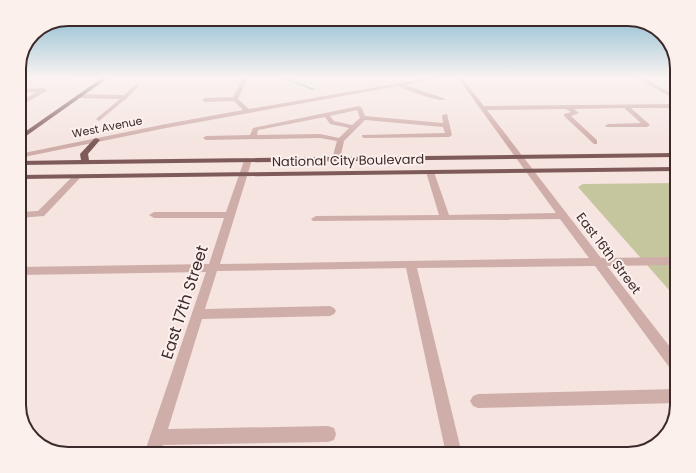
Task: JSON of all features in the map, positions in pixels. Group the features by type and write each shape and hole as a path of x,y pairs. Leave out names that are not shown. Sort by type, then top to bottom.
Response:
{"main road":[{"path":"26,133 73,100"},
{"path":"85,162 84,154 96,140"},
{"name":"National City Boulevard","path":"26,163 670,155"},
{"name":"National City Boulevard","path":"26,177 670,169"}],"street":[{"path":"99,119 121,100"},
{"path":"235,100 247,111"},
{"name":"West Avenue","path":"26,155 308,100"},
{"name":"East 16th Street","path":"478,100 670,358"},
{"path":"608,126 647,125 625,106"},
{"path":"484,108 670,106"},
{"path":"567,107 576,113 566,115 594,142"},
{"path":"253,137 255,129 359,108 363,118"},
{"path":"326,114 332,122 353,127"},
{"path":"364,136 449,135 445,115"},
{"path":"336,159 341,140 363,118 446,125"},
{"path":"292,121 306,136"},
{"path":"206,138 320,136 341,140"},
{"name":"East 17th Street","path":"154,447 248,160"},
{"path":"430,172 445,218"},
{"path":"26,215 41,214 77,177"},
{"path":"154,215 230,215"},
{"path":"316,219 564,216"},
{"path":"26,272 213,267 670,261"},
{"path":"411,264 452,447"},
{"path":"198,314 330,310"},
{"path":"478,401 670,396"},
{"path":"158,437 328,434"}],"green space":[{"path":"670,183 670,291 578,187 583,184"}]}
